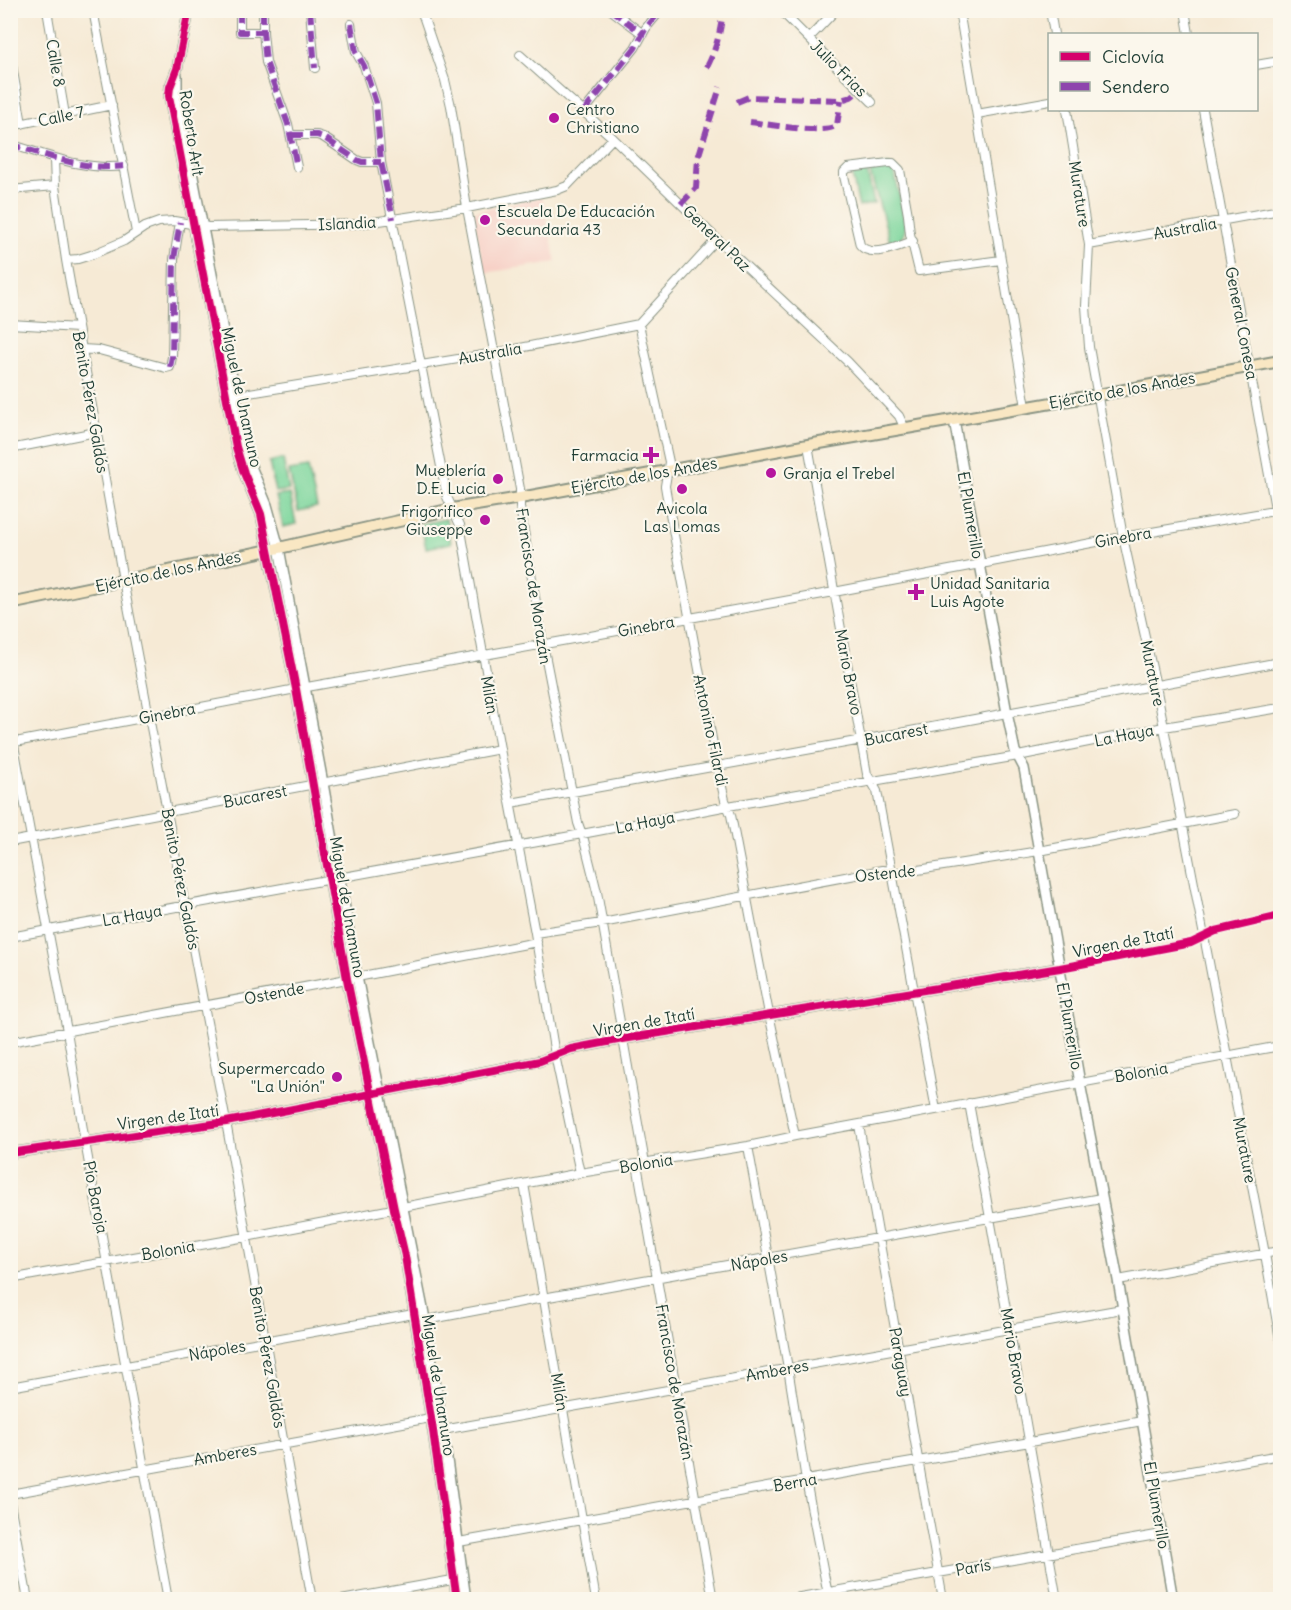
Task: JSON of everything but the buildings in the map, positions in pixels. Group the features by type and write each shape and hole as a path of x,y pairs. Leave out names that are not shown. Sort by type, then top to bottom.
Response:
{"main road":[{"name":"Ejército de los Andes","path":"10,604 452,509 1281,361"}],"street":[{"name":"Calle 8","path":"47,10 65,115"},
{"path":"93,10 136,232"},
{"name":"Roberto Arlt","path":"189,10 177,69 170,87 170,96 199,226"},
{"path":"240,10 240,32 263,32"},
{"path":"263,10 266,62 291,135 297,166"},
{"path":"310,10 315,68"},
{"name":"Francisco de Morazán","path":"421,10 445,80 457,140 467,208 520,489 520,507 543,644 571,792 597,892 623,1039 656,1278 713,1599"},
{"path":"611,10 643,34"},
{"path":"584,111 635,48 646,28 661,10"},
{"name":"Julio Frias","path":"780,10 872,102"},
{"path":"809,38 836,10"},
{"path":"959,10 1026,407"},
{"path":"1050,10 1054,33"},
{"path":"1185,10 1189,33"},
{"name":"Milán","path":"351,24 356,52 364,66 376,103 381,162 447,497 460,525 536,938 555,1055 580,1173"},
{"path":"10,53 22,124"},
{"name":"General Paz","path":"520,55 614,138 848,362 899,416 904,429"},
{"path":"1258,65 1281,61"},
{"path":"977,114 1048,101"},
{"name":"Calle 7","path":"10,126 112,105"},
{"name":"Murature","path":"1067,111 1089,244 1086,317 1089,347 1123,537 1156,686 1281,1340"},
{"name":"General Conesa","path":"1203,111 1281,536"},
{"path":"291,135 317,135 327,139 357,160 381,162"},
{"name":"Islandia","path":"66,260 91,255 124,241 136,232 159,222 180,222 199,226 359,224 467,208 561,189 567,186 614,138"},
{"path":"10,144 54,159 104,168 124,166"},
{"name":"Benito Pérez Galdós","path":"54,159 55,186 66,260 96,432 205,1006 312,1599"},
{"path":"912,241 882,250 862,249 844,176 848,168 889,163 896,166 900,173 919,271 1001,260"},
{"path":"10,190 55,186"},
{"name":"Australia","path":"1089,244 1281,210"},
{"path":"82,349 99,350 166,368 170,367 174,259 180,222"},
{"name":"Miguel de Unamuno","path":"199,226 231,396 249,459 267,505 352,978 420,1317 454,1542 458,1578 457,1599"},
{"path":"639,324 717,239"},
{"path":"10,324 78,328"},
{"name":"Australia","path":"231,396 495,353 639,324"},
{"name":"Antonino Filardi","path":"639,324 668,455 665,486 717,766 731,815 795,1136"},
{"name":"El Plumerillo","path":"954,420 1007,713 1014,747 1023,768 1039,851 1101,1198 1118,1280 1173,1599"},
{"path":"10,449 96,432"},
{"name":"Mario Bravo","path":"808,445 867,774 877,791 936,1110"},
{"name":"Ginebra","path":"12,743 1278,510"},
{"name":"Bucarest","path":"511,803 1281,662"},
{"name":"La Haya","path":"10,937 728,806 1018,756 1164,727 1281,708"},
{"name":"Pío Baroja","path":"10,724 168,1599"},
{"name":"Bucarest","path":"10,842 500,749"},
{"name":"Ostende","path":"10,1042 352,978 602,922 747,895 882,870 905,872 1039,851 1235,814"},
{"name":"Virgen de Itatí","path":"10,1153 226,1122 540,1061 571,1049 623,1039 1060,968 1191,943 1216,931 1281,916"},
{"name":"Bolonia","path":"10,1279 246,1237 580,1173 748,1146 1281,1046"},
{"name":"Mario Bravo","path":"969,1103 1057,1599"},
{"name":"Paraguay","path":"859,1125 943,1599"},
{"path":"748,1146 806,1480 829,1596"},
{"name":"Milán","path":"524,1184 596,1599"},
{"name":"Nápoles","path":"10,1387 266,1342 543,1298 1101,1198"},
{"path":"1118,1280 1281,1251"},
{"name":"Amberes","path":"438,1431 1122,1309"},
{"name":"Amberes","path":"10,1494 435,1417"},
{"name":"Berna","path":"454,1542 1142,1421"},
{"path":"1152,1478 1281,1455"},
{"path":"10,1503 28,1599"},
{"name":"París","path":"783,1599 829,1596 939,1573 1162,1534"},
{"path":"341,1599 458,1578"},
{"name":"Miguel de Unamuno","path":"458,1578 466,1599"}],"shaded area":[{"path":"542,197 556,262 485,273 472,212"}],"green space":[{"path":"889,165 894,170 906,227 901,238 890,243 870,171 871,167"},
{"path":"867,171 874,203 859,207 852,175"},
{"path":"283,459 289,490 275,492 269,462"},
{"path":"308,468 317,507 298,511 289,471"},
{"path":"290,494 296,524 283,527 276,496"},
{"path":"446,519 451,543 426,548 421,524"}],"marked path":[{"path":"240,10 240,32 263,32"},
{"path":"263,10 266,62 288,124 297,167"},
{"path":"310,10 315,68"},
{"path":"611,10 643,34"},
{"path":"584,111 635,48 646,28 661,10"},
{"path":"707,67 718,40 723,10"},
{"path":"351,24 356,52 364,66 376,103 381,162 393,219"},
{"path":"681,204 696,188 698,158 720,87"},
{"path":"737,102 749,97 841,100 851,97 860,90"},
{"path":"750,122 809,129 831,128 837,125 841,100"},
{"path":"291,135 317,135 357,160 381,162"},
{"path":"10,144 80,164 124,166"},
{"path":"170,367 174,259 180,222"}],"cycle path":[{"path":"189,10 169,96 236,447 261,514 296,689 347,979 405,1256 457,1600"},
{"path":"10,1153 226,1122 540,1061 571,1049 623,1039 1060,968 1191,943 1216,931 1280,916"}],"place":[{"name":"Centro Christiano","path":"554,118"},
{"name":"Escuela De Educación Secundaria 43","path":"485,220"},
{"name":"Farmacia","path":"651,455"},
{"name":"Granja el Trebel","path":"771,473"},
{"name":"Mueblería D.E. Lucia","path":"498,479"},
{"name":"Avicola Las Lomas","path":"682,489"},
{"name":"Frigorifico Giuseppe","path":"485,520"},
{"name":"Unidad Sanitaria Luis Agote","path":"916,592"},
{"name":"Supermercado \"La Unión\"","path":"337,1077"}]}
